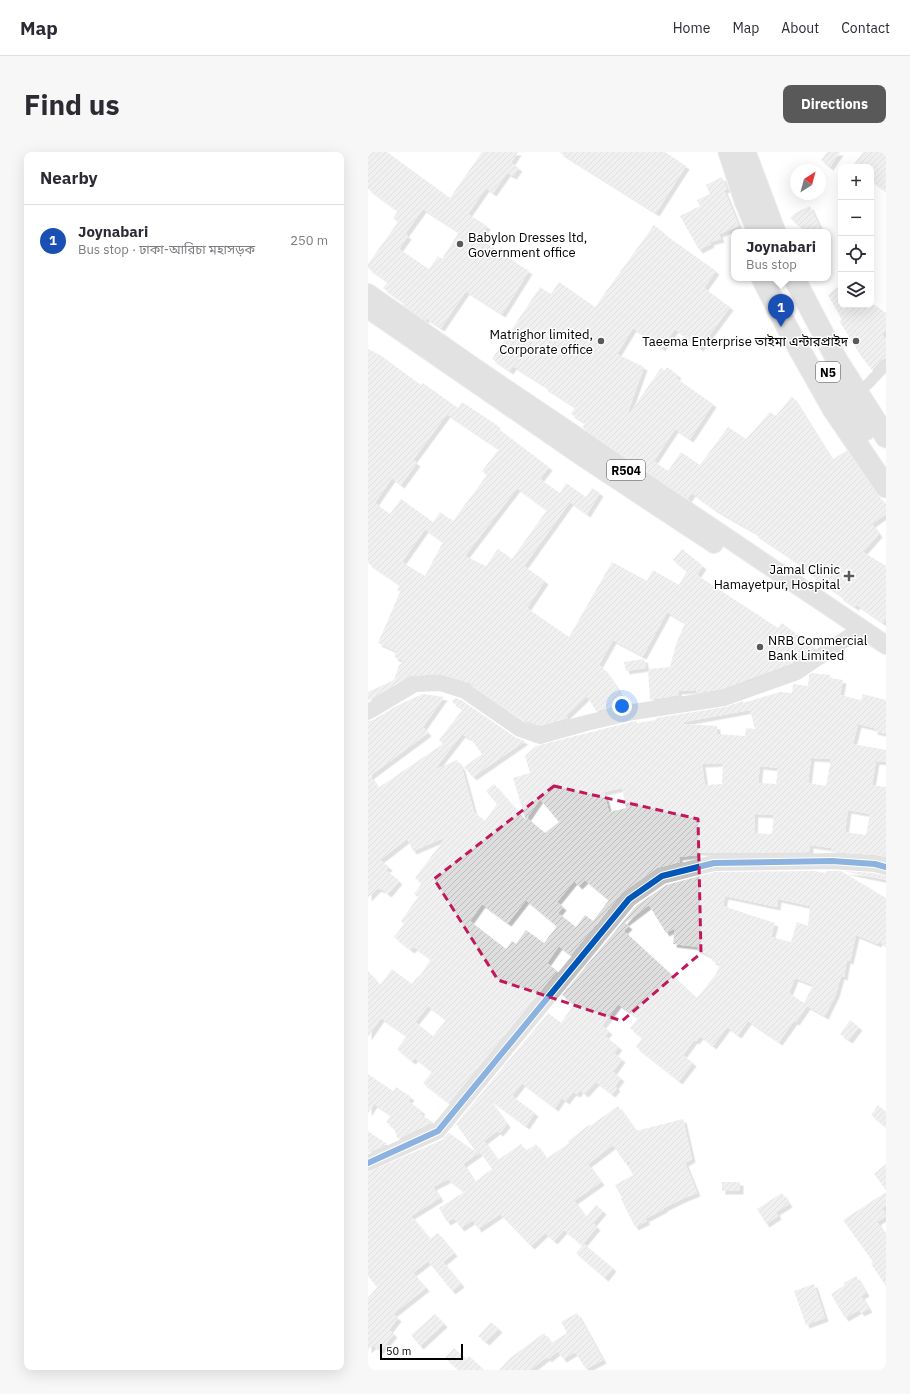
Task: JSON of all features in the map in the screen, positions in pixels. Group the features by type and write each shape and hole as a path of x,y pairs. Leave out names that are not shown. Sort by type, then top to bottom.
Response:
{"highway":[{"path":"729,152 754,199 773,229"},
{"path":"745,152 754,199 758,229"},
{"path":"747,229 754,199"},
{"path":"754,199 782,224 784,229"},
{"path":"764,281 788,329 833,409 886,487"},
{"name":"N5","path":"780,281 808,338 886,462"},
{"name":"N5","path":"796,281 838,362 886,437"},
{"path":"808,281 828,320 886,414"}],"main road":[{"name":"R504","path":"368,293 855,631 886,655"},
{"name":"R504","path":"368,309 581,456 855,631 886,644"}],"street":[{"path":"867,385 886,365"},
{"path":"368,712 415,684 440,683 465,691 520,729 540,736 586,723 634,712 724,698 797,672 855,631"},
{"path":"368,1163 438,1131 629,899 662,876 714,863 832,861 875,864 886,867"}],"highlighted area":[{"path":"554,786 698,819 701,953 622,1021 498,980 434,879"}],"building":[{"path":"368,152 387,152 450,198 482,152 518,152 511,163 519,168 513,176 507,173 493,193 486,188 468,214 487,226 479,239 529,271 502,314 466,291 441,328 426,318 425,320 403,305 404,303 383,288 388,282 368,268 368,264 398,222 393,218 398,211 368,189","holes":["423,209 459,232 442,259 438,256 429,269 399,249 408,236 405,234"]},
{"path":"559,152 665,152 686,166 656,213"},
{"path":"827,152 840,152 830,167 821,160"},
{"path":"863,152 886,152 886,191 874,182 874,164 854,164"},
{"path":"722,177 727,189 724,190 739,226 719,234 721,239 710,242 711,244 699,250 680,216 700,206 697,200 710,194 706,185"},
{"path":"810,206 821,229 803,229 790,218 795,213"},
{"path":"654,225 664,234 716,271 704,288 730,307 700,348 675,329 662,348 633,328 617,354 644,367 626,418 661,368 665,371 667,367 678,375 676,378 713,404 690,439 675,429 654,461 668,471 681,452 700,465 728,427 746,439 770,412 776,416 792,396 832,460 847,450 876,494 886,504 886,514 872,524 879,534 863,552 886,566 886,618 883,623 857,605 855,607 839,596 840,595 811,575 813,573 755,534 756,533 714,509 692,493 688,499 582,427 585,423 571,414 575,407 544,387 545,386 513,366 510,371 492,359 540,287 551,294 559,282 595,307"},
{"path":"838,287 838,308 874,308 875,305 886,313 886,329 882,335 886,339 886,358 881,360 872,370 861,356 840,322 842,320 828,295"},
{"path":"368,349 380,355 421,385 423,383 458,408 462,402 497,425 496,427 549,467 540,479 560,493 566,483 586,497 592,488 600,493 587,514 570,502 524,566 545,581 527,608 569,637 612,562 647,581 653,570 679,585 687,571 673,560 682,549 703,566 697,575 778,628 782,623 815,648 793,663 722,689 697,693 696,690 678,691 679,695 650,700 648,669 670,667 676,644 685,623 667,612 643,656 613,640 599,665 604,669 615,685 625,704 596,711 587,696 566,716 568,718 540,726 524,720 470,683 440,674 410,676 368,701 368,692 394,680 399,665 404,661 394,657 396,651 378,643 400,592 397,590 400,585 368,563","holes":["447,414 499,449 482,471 487,475 453,521 440,512 433,522 401,499 390,514 375,503 392,478 401,485 417,463 413,460","517,488 547,510 512,559 498,549 486,566 465,556","425,529 443,542 425,576 402,562"]},
{"path":"644,659 646,668 626,671 624,662"},
{"path":"812,673 830,675 830,678 843,680 840,695 861,700 863,694 886,700 886,734 874,731 874,728 858,724 853,744 886,750 886,762 876,761 872,785 886,787 886,857 831,852 831,848 810,845 810,852 696,852 697,855 679,857 680,862 657,868 622,893 571,955 559,946 547,963 557,971 449,1103 423,1083 432,1072 415,1058 412,1061 397,1049 407,1036 381,1018 368,1037 368,971 380,985 392,969 412,984 418,976 419,977 431,959 414,947 411,950 394,937 404,924 401,921 418,897 414,894 422,883 415,878 446,837 413,851 407,839 380,860 389,867 386,870 399,881 388,894 382,889 381,890 378,888 368,898 368,721 373,720 398,705 423,694 444,697 423,727 428,733 370,776 378,788 443,744 439,740 463,709 452,702 455,698 461,700 515,737 525,741 473,777 464,767 482,754 471,739 462,734 434,770 457,760 462,768 474,812 485,821 497,804 486,791 494,784 526,821 513,778 530,773 525,756 536,746 635,721 637,723 656,720 656,718 725,707 780,692 792,693 793,684 808,686 809,675","holes":["750,710 755,729 746,728 745,736 717,734 717,726 684,724 684,722","811,758 831,759 826,786 808,783","723,763 722,784 705,785 702,764","760,766 778,768 776,784 758,783","622,788 626,808 609,812 604,792","540,799 559,822 545,833 527,818","848,810 870,814 866,835 845,832","755,814 774,815 772,834 754,833","585,880 609,900 593,921 585,915 576,927 558,913 563,907 557,902 574,881 579,886","526,900 557,926 544,943 526,930 516,944 512,941 506,949 470,921 482,904 508,923","428,1006 446,1020 433,1036 415,1022"]},
{"path":"815,871 825,873 826,871 841,871 886,898 886,946 879,941 878,944 856,935 850,961 847,960 844,977 841,976 836,994 825,1016 807,1006 779,1042 748,1021 738,1035 727,1027 713,1046 700,1036 696,1041 694,1040 683,1055 693,1063 679,1081 636,1047 642,1038 630,1028 638,1018 618,1004 602,1026 609,1031 605,1036 619,1047 614,1053 622,1059 613,1072 621,1078 615,1086 617,1088 612,1094 596,1082 585,1094 580,1090 577,1094 573,1092 566,1101 562,1098 555,1108 522,1083 512,1096 535,1113 526,1126 488,1098 507,1124 500,1133 497,1131 484,1141 498,1160 521,1144 526,1151 536,1144 546,1159 569,1143 568,1141 589,1125 590,1126 618,1106 636,1131 683,1119 692,1159 685,1163 697,1193 664,1208 645,1219 647,1221 635,1227 615,1185 633,1175 628,1166 631,1163 629,1161 625,1163 613,1145 588,1164 601,1182 574,1201 586,1217 596,1205 603,1211 593,1223 597,1227 582,1245 564,1230 554,1241 545,1233 531,1246 500,1214 478,1229 473,1220 461,1228 454,1218 447,1222 439,1208 464,1192 448,1179 433,1187 440,1198 411,1216 430,1239 438,1233 454,1253 443,1262 461,1284 452,1291 428,1261 413,1273 426,1288 393,1314 398,1318 389,1330 394,1334 380,1351 373,1345 368,1350 368,1298 377,1287 368,1276 368,1172 442,1140 449,1133 476,1152 456,1124 548,1013 561,1023 574,1004 562,995 636,906 666,885 715,872","holes":["725,896 777,907 778,899 810,906 808,926 797,922 791,942 771,937 775,923 723,906","649,905 666,933 675,928 673,944 699,947 697,950 713,957 712,961 720,964 716,974 697,998 624,931 629,926 625,923","795,978 813,985 804,1003 789,993","480,1152 492,1169 475,1182 463,1164"]},
{"path":"843,871 873,873 886,876 886,880"},
{"path":"850,1020 859,1027 849,1040 840,1034"},
{"path":"368,1074 393,1091 396,1087 411,1097 408,1101 422,1111 420,1114 433,1122 398,1139 393,1127 386,1122 391,1115 374,1104 368,1113"},
{"path":"878,1105 886,1112 886,1127 871,1115"},
{"path":"368,1131 387,1144 368,1153"},
{"path":"886,1164 886,1190 874,1174"},
{"path":"722,1182 740,1182 740,1191 722,1191"},
{"path":"886,1192 886,1205 882,1208 886,1216 877,1222 886,1236 886,1286 871,1264 873,1262 843,1220"},
{"path":"782,1193 789,1204 776,1212 778,1216 766,1224 757,1209"},
{"path":"584,1244 613,1268 605,1278 576,1253"},
{"path":"856,1276 866,1293 861,1296 869,1309 861,1313 859,1310 845,1318 831,1294 845,1285 844,1283"},
{"path":"814,1284 825,1318 806,1325 794,1291"},
{"path":"577,1313 603,1360 586,1369 575,1352 563,1359 558,1351 548,1359 547,1357 530,1370 499,1370 510,1358 544,1333 551,1343 567,1333 561,1322"},
{"path":"435,1314 444,1324 420,1346 411,1335"},
{"path":"491,1322 499,1329 486,1342 478,1336"},
{"path":"454,1348 466,1359 469,1356 484,1370 459,1370 445,1358"}],"cycle path":[{"path":"368,1163 438,1131 629,899 662,876 714,863 832,861 875,864 886,867"}],"place":[{"name":"Babylon Dresses ltd, Government office","path":"460,244"},
{"name":"Joynabari","path":"781,327"},
{"name":"Matrighor limited, Corporate office","path":"601,341"},
{"name":"Taeema Enterprise তাইমা এন্টারপ্রাইদ","path":"856,341"},
{"name":"Jamal Clinic Hamayetpur, Hospital","path":"849,576"},
{"name":"NRB Commercial Bank Limited","path":"760,647"}]}
